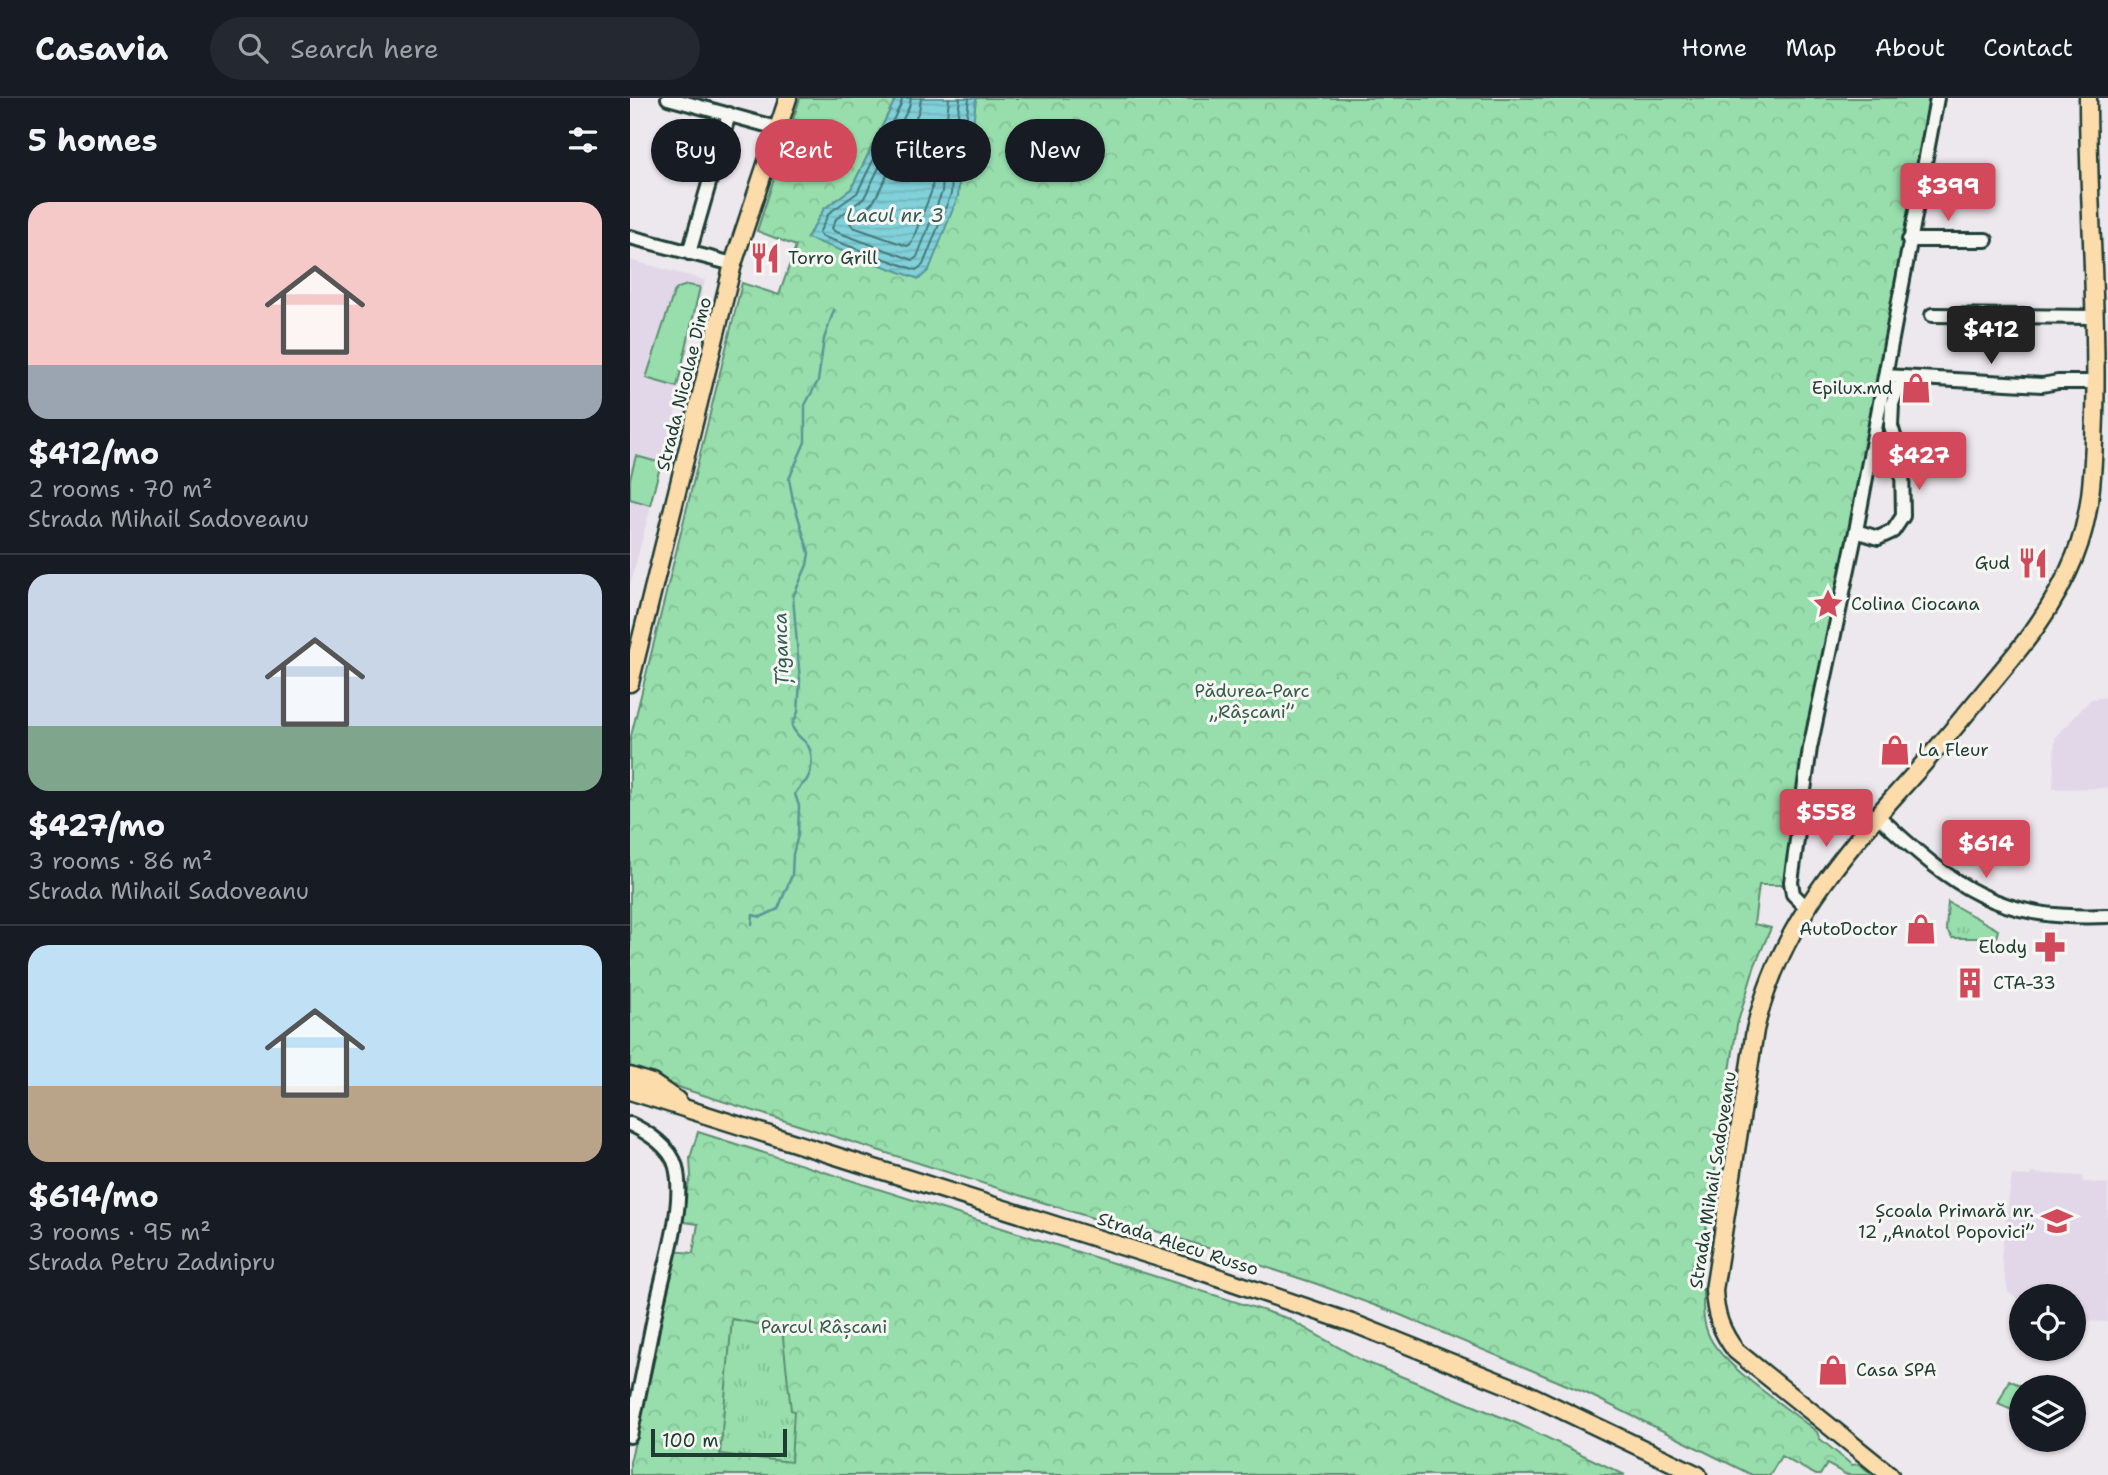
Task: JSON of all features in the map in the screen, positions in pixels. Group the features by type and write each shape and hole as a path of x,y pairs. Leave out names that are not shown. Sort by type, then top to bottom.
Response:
{"main road":[{"name":"Strada Nicolae Dimo","path":"780,119 788,98"},
{"name":"Strada Mihail Sadoveanu","path":"1889,1475 1736,1351 1722,1330 1714,1290 1755,1030 1773,968 1806,907 1846,853 2024,646 2057,595 2079,544 2089,505 2096,382 2088,98"},
{"name":"Strada Nicolae Dimo","path":"630,683 733,264 760,182"},
{"path":"630,1076 652,1083 691,1110"},
{"name":"Strada Alecu Russo","path":"630,1091 1204,1272 1355,1324 1521,1391 1698,1475"}],"street":[{"path":"668,98 755,122"},
{"path":"1806,907 1793,894 1791,882 1810,748 1856,531 1937,98"},
{"path":"689,253 729,114"},
{"path":"630,237 733,264"},
{"path":"1909,240 1986,240"},
{"path":"1931,315 2094,317"},
{"path":"1885,376 2042,385 2058,382 2096,382"},
{"path":"1856,531 1878,538 1893,531 1903,516 1902,462 1891,426 1892,404 1902,377"},
{"path":"1878,816 1954,878 1982,897 2013,909 2042,915 2108,916"},
{"path":"630,1124 655,1140 670,1154 676,1166 678,1186 671,1238 630,1436"}],"shaded area":[{"path":"630,260 705,280 678,389 680,395 630,586"},
{"path":"2108,697 2108,788 2053,789 2055,738 2091,699"},
{"name":"Școala Primară nr. 12 „Anatol Popovici”","path":"2031,1173 2082,1176 2083,1182 2108,1184 2108,1322 2086,1321 2086,1284 2009,1284 2008,1292 2001,1257 2012,1175 2030,1176"}],"green space":[{"name":"Pădurea-Parc „Râșcani”","path":"800,98 896,98 886,119 871,119 871,149 857,177 857,119 793,119"},
{"name":"Pădurea-Parc „Râșcani”","path":"976,98 1932,98 1848,537 1803,753 1785,876 1782,885 1759,885 1754,924 1771,928 1755,965 1737,1025 1701,1262 1693,1261 1689,1279 1697,1281 1698,1289 1703,1289 1703,1314 1707,1332 1729,1362 1817,1432 1820,1439 1852,1465 1859,1464 1873,1475 1847,1475 1827,1464 1820,1475 1816,1475 1781,1456 1770,1475 1752,1475 1588,1394 1398,1314 1317,1284 1156,1231 1124,1228 684,1089 630,1068 630,740 742,283 779,295 796,246 757,231 773,182 854,182 851,189 824,209 807,238 958,196 959,182 991,182 991,119 974,119"},
{"path":"687,285 700,287 677,387 646,378 674,292"},
{"path":"636,456 661,463 650,505 630,499 630,479"},
{"path":"1948,902 1998,930 1996,938 1952,938 1946,929"},
{"name":"Parcul Râșcani","path":"698,1132 1287,1318 1361,1360 1516,1423 1625,1475 630,1475 630,1462 656,1353 672,1251 693,1253 698,1224 677,1221 691,1176 690,1158"},
{"path":"732,1319 782,1329 791,1410 794,1411 791,1462 720,1454"},
{"path":"2009,1380 2009,1409 1998,1404"}],"water":[{"name":"Lacul nr. 3","path":"896,98 976,98 974,119 886,119"},
{"name":"Lacul nr. 3","path":"871,149 871,182 959,182 958,196 929,270 919,279 807,238 824,209 851,189 857,182"}],"waterway":[{"name":"Țîganca","path":"752,924 753,915 761,917 778,909 792,875 793,854 798,835 799,806 795,794 806,781 811,767 809,747 792,726 798,712 800,680 793,597 807,565 809,553 789,479 805,442 805,405 818,381 824,339 834,310"}],"place":[{"name":"Torro Grill","path":"765,258"},
{"name":"Epilux.md","path":"1916,388"},
{"name":"Gud","path":"2033,563"},
{"name":"Colina Ciocana","path":"1828,604"},
{"name":"La Fleur","path":"1895,750"},
{"name":"AutoDoctor","path":"1921,929"},
{"name":"Elody","path":"2050,947"},
{"name":"CTA-33","path":"1970,983"},
{"name":"Școala Primară nr. 12 „Anatol Popovici”","path":"2057,1221"},
{"name":"Casa SPA","path":"1833,1370"}]}
